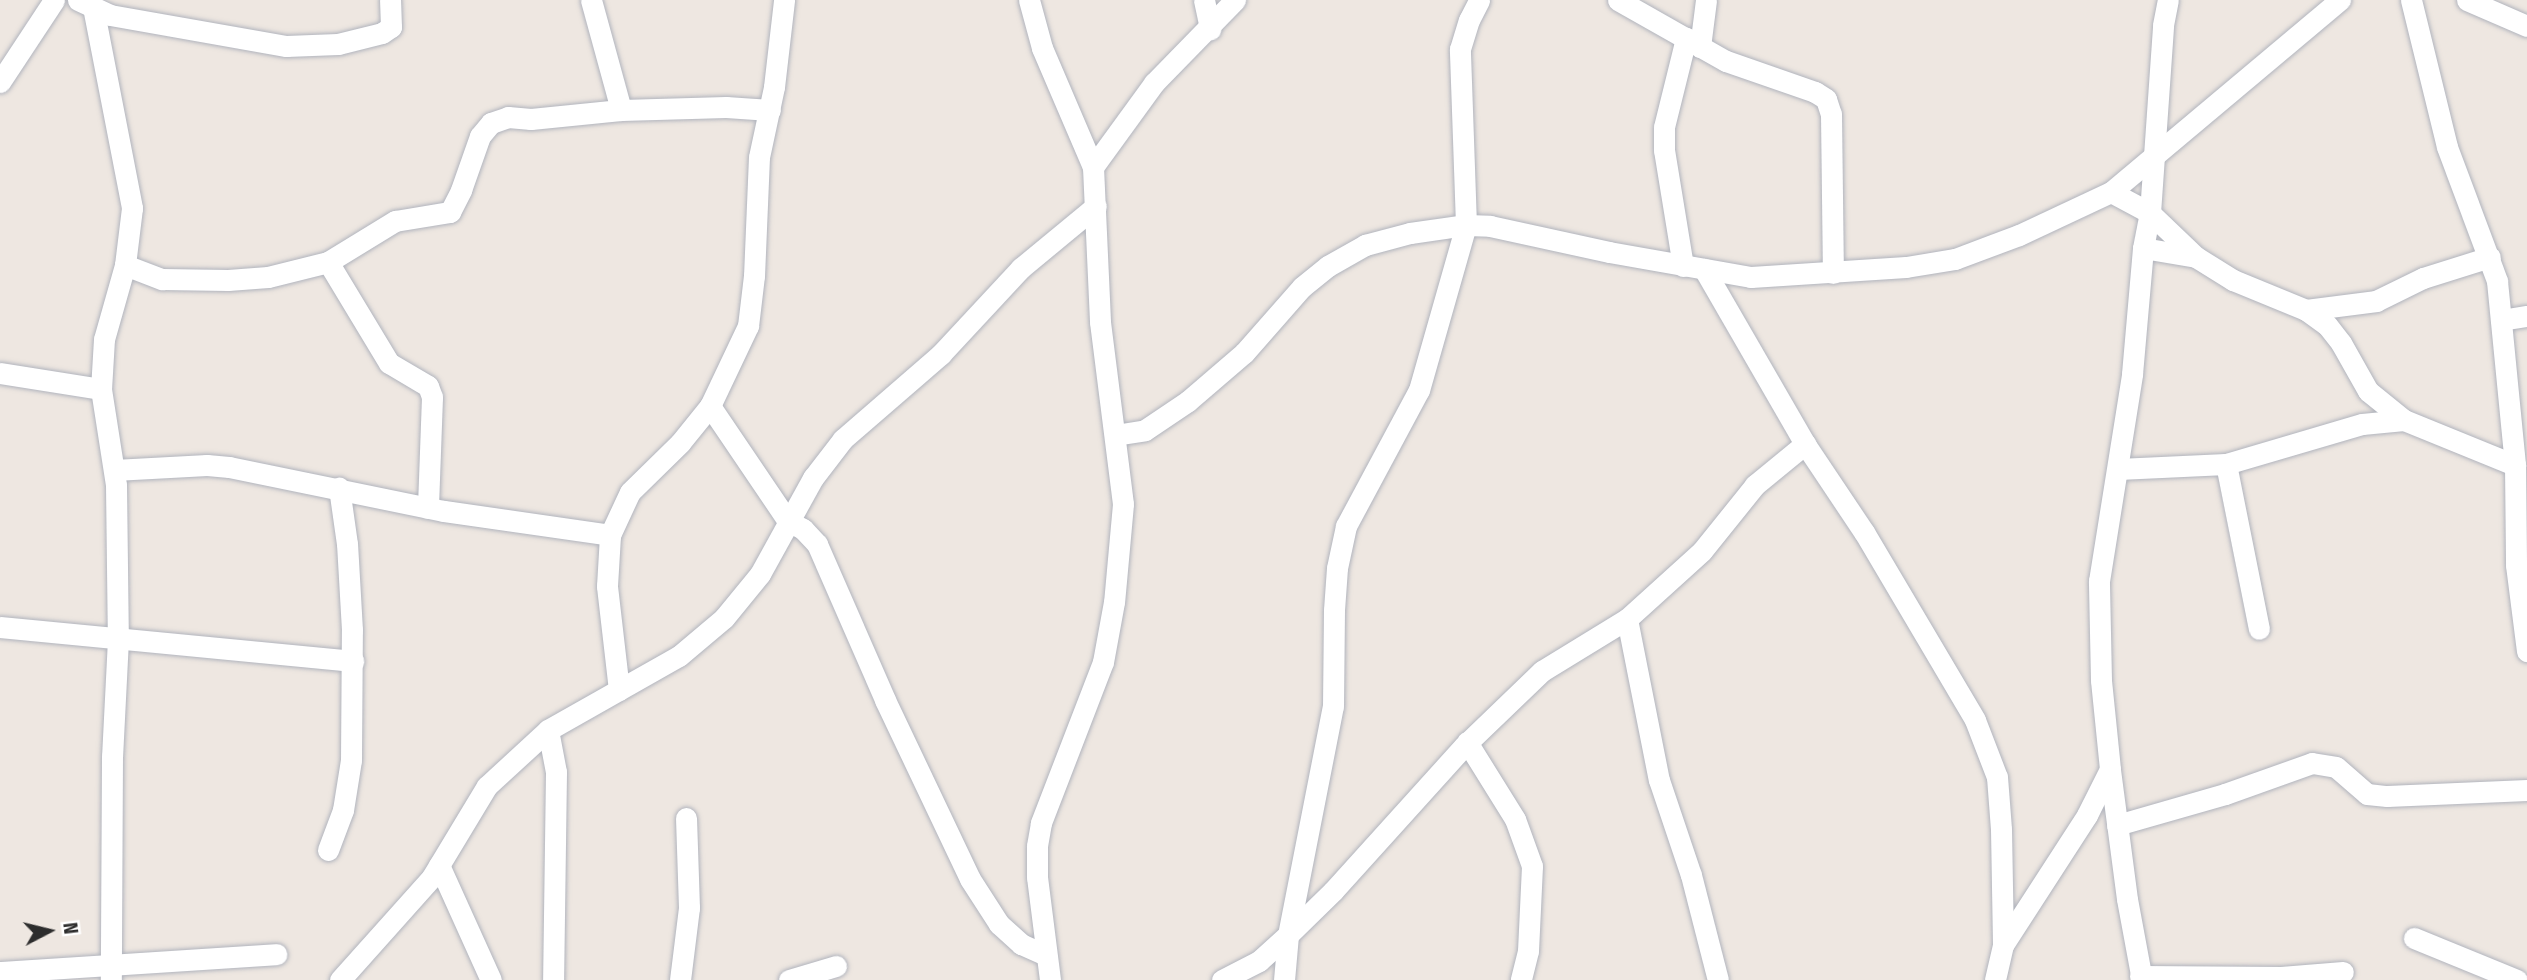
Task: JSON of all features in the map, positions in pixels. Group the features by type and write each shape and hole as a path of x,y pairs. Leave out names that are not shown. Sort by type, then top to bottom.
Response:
{"street":[{"path":"0,82 54,0"},
{"path":"85,4 110,15 286,46 338,44 382,33 391,27 390,0"},
{"path":"591,0 621,110"},
{"path":"619,690 607,586 610,535 630,492 680,443 710,406 748,326 754,276 759,157 770,110 784,0"},
{"path":"1029,0 1042,48 1093,167 1100,322 1123,505 1114,602 1103,662 1041,823 1037,846 1037,877 1050,980"},
{"path":"1204,0 1210,29"},
{"path":"1093,167 1154,83 1210,29 1235,0"},
{"path":"1284,980 1288,935 1333,706 1335,596 1346,526 1419,390 1466,225 1460,49 1479,0"},
{"path":"1618,0 1726,61 1815,92 1826,99 1831,114 1833,273"},
{"path":"1683,266 1668,177 1664,127 1706,0"},
{"path":"2168,0 2163,25 2155,157 2150,213 2143,248 2132,374 2099,581 2101,680 2110,769 2141,978 2281,977 2343,972"},
{"path":"1115,435 1145,430 1188,401 1244,353 1302,287 1328,266 1365,245 1409,233 1466,225 1525,232 1751,278 1906,267 1955,258 2019,235 2111,192 2155,157 2230,89 2340,0"},
{"path":"2411,0 2447,147 2497,281 2515,464 2521,495 2516,565 2527,651"},
{"path":"2467,0 2527,26"},
{"path":"85,4 132,208 125,265 104,340 101,389 114,470 118,639 111,757 112,973"},
{"path":"125,265 162,279 228,280 268,277 328,261 395,221 450,212 461,190 480,136 491,123 508,117 531,119 621,110 726,107 770,110"},
{"path":"2111,192 2150,213 2196,257 2233,280 2306,310 2327,325 2376,401 2403,420 2515,464"},
{"path":"340,980 439,865 488,786 548,730 678,656 724,618 760,574 813,478 843,439 941,354 1021,268 1096,206"},
{"path":"2143,248 2196,257"},
{"path":"2306,310 2376,301 2396,289 2490,257"},
{"path":"328,261 389,363 428,386 432,397 428,508"},
{"path":"1704,269 1805,444 1864,532 1975,720 1997,777 2004,876 2003,945 1995,980"},
{"path":"2501,320 2527,316"},
{"path":"0,373 101,389"},
{"path":"710,406 788,521 803,529 817,544 885,700 970,879 999,924 1021,944 1046,955"},
{"path":"2118,469 2226,464 2351,427 2403,420"},
{"path":"1222,980 1259,961 1288,935 1333,891 1468,742 1542,671 1627,619 1702,551 1755,485 1805,444"},
{"path":"2226,464 2259,629"},
{"path":"114,470 207,465 339,488 428,508 610,535"},
{"path":"328,850 344,810 351,760 353,661 347,544 339,488"},
{"path":"1627,619 1659,780 1691,874 1718,980"},
{"path":"0,627 353,661"},
{"path":"548,730 556,772 553,980"},
{"path":"1468,742 1515,820 1532,866 1528,951 1521,980"},
{"path":"2087,815 2116,818 2225,794 2312,763 2336,767 2367,794 2387,796 2527,790"},
{"path":"2003,945 2087,815 2110,769"},
{"path":"681,980 689,908 686,818"},
{"path":"439,865 493,977"},
{"path":"2004,876 2038,890"},
{"path":"2414,937 2516,980"},
{"path":"0,972 112,973 276,954"},
{"path":"789,980 836,966"}]}
